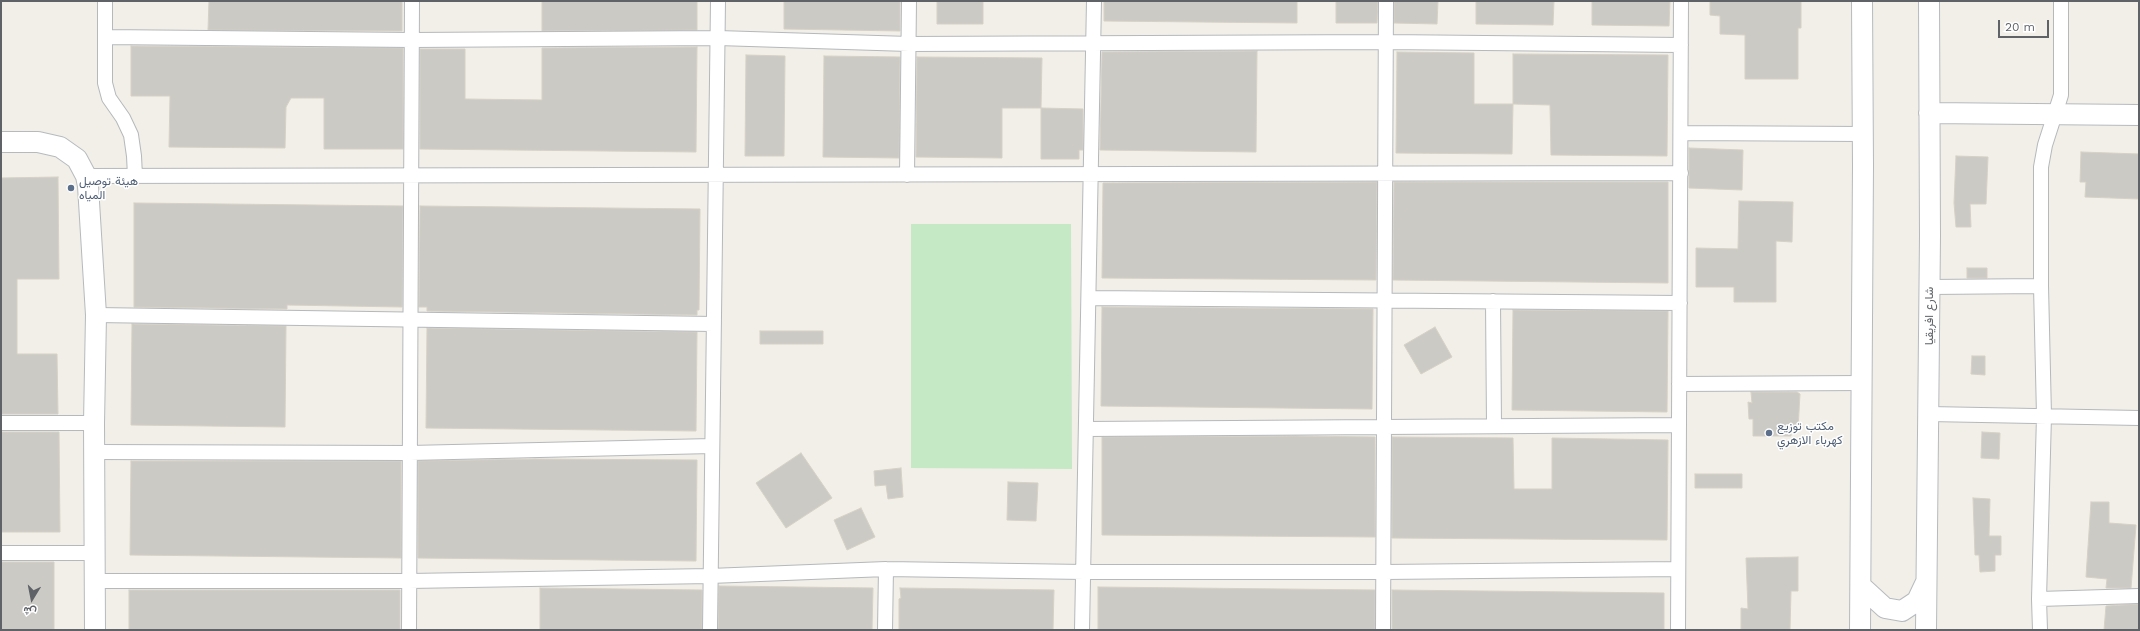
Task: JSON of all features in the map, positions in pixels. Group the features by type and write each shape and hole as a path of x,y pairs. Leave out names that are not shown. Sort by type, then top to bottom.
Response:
{"street":[{"path":"105,1 105,83 108,98 123,118 131,135 135,176"},
{"path":"409,630 412,1"},
{"path":"710,630 718,1"},
{"path":"907,175 909,1"},
{"path":"1082,630 1092,174 1094,1"},
{"path":"1383,630 1386,1"},
{"path":"1678,630 1681,1"},
{"path":"1860,630 1863,383 1862,1"},
{"name":"شارع افريقيا","path":"1926,630 1930,287 1929,1"},
{"path":"2040,630 2039,599 2044,416 2041,286 2041,167 2045,145 2060,103 2062,84 2061,1"},
{"path":"105,37 412,40 718,38 909,44 1093,45 1386,42 1681,45"},
{"path":"1929,113 2139,115"},
{"path":"1681,133 1863,134"},
{"path":"1,142 38,142 60,147 77,159 86,176 90,197 96,315 94,423 95,630"},
{"path":"86,176 1680,173"},
{"path":"1930,287 2041,286"},
{"path":"1089,298 1385,299 1680,303"},
{"path":"1493,301 1494,426"},
{"path":"96,315 714,324"},
{"path":"1679,384 1863,383"},
{"path":"1929,414 2139,418"},
{"path":"1,423 94,423"},
{"path":"1086,428 1679,426"},
{"path":"94,452 410,453 712,446"},
{"path":"1,553 95,553"},
{"path":"95,581 410,580 710,576 886,569 1084,572 1384,572 1678,569"},
{"path":"885,630 886,569"},
{"path":"1861,586 1881,606 1892,610 1902,611 1917,602 1926,582"},
{"path":"2039,599 2139,596"}],"green space":[{"path":"911,224 1071,224 1072,469 911,468"}],"building":[{"path":"209,1 402,1 402,31 208,30"},
{"path":"542,1 697,1 697,30 542,31"},
{"path":"784,1 900,1 900,31 784,29"},
{"path":"937,1 983,1 983,24 937,24"},
{"path":"1104,1 1297,1 1297,23 1104,21"},
{"path":"1336,1 1378,1 1377,23 1336,23"},
{"path":"1394,1 1438,1 1437,24 1394,23"},
{"path":"1476,1 1554,1 1553,25 1476,24"},
{"path":"1592,1 1670,1 1669,26 1592,25"},
{"path":"1710,1 1801,1 1801,28 1798,28 1798,79 1745,79 1745,35 1720,34 1720,16 1710,15"},
{"path":"131,46 403,48 403,149 324,149 324,98 291,98 286,107 285,148 169,147 170,96 131,96"},
{"path":"697,47 696,152 420,149 420,49 465,49 465,99 542,100 542,48"},
{"path":"1257,51 1256,152 1100,150 1102,52"},
{"path":"1397,52 1474,53 1474,104 1513,104 1512,154 1396,153"},
{"path":"1513,54 1668,55 1667,156 1551,155 1550,105 1513,104"},
{"path":"746,55 785,56 784,156 745,156"},
{"path":"824,56 900,57 899,158 823,157"},
{"path":"917,57 1042,58 1041,108 1002,108 1002,158 916,157"},
{"path":"1041,108 1083,109 1083,150 1079,150 1079,159 1041,159"},
{"path":"1689,148 1743,150 1742,190 1689,188"},
{"path":"2081,152 2139,154 2139,199 2085,197 2086,182 2080,182"},
{"path":"1956,156 1988,157 1986,204 1970,204 1971,227 1956,227 1954,203"},
{"path":"58,177 59,279 17,279 17,354 57,354 58,414 1,414 1,178"},
{"path":"1377,182 1376,280 1102,278 1103,183"},
{"path":"1394,182 1668,182 1668,283 1393,280"},
{"path":"1739,201 1793,202 1792,242 1776,241 1776,302 1734,302 1734,287 1696,287 1696,248 1738,249"},
{"path":"134,203 403,206 402,307 287,305 287,309 134,307"},
{"path":"420,206 700,209 699,310 697,310 697,315 427,311 427,307 419,307"},
{"path":"1967,268 1987,268 1987,278 1967,278"},
{"path":"1102,307 1373,309 1372,409 1101,406"},
{"path":"1513,310 1668,311 1667,412 1512,410"},
{"path":"132,324 286,326 285,427 131,425"},
{"path":"1435,327 1452,357 1421,374 1404,345"},
{"path":"427,328 697,332 696,431 426,428"},
{"path":"760,331 823,331 823,344 760,344"},
{"path":"1972,356 1985,356 1985,375 1971,374"},
{"path":"1751,392 1797,392 1800,394 1798,429 1791,429 1791,436 1753,436 1753,419 1749,419 1748,402 1752,403"},
{"path":"1,432 59,432 60,532 1,532"},
{"path":"1982,432 2000,433 1999,459 1981,458"},
{"path":"1102,437 1375,437 1375,537 1102,535"},
{"path":"1392,437 1513,438 1514,489 1552,489 1552,438 1668,440 1667,540 1392,538"},
{"path":"801,453 832,498 786,528 756,483"},
{"path":"535,459 697,460 696,561 418,558 418,461"},
{"path":"131,461 401,461 401,558 130,555"},
{"path":"901,468 903,497 888,499 886,485 875,486 874,471"},
{"path":"1695,474 1742,474 1742,488 1695,488"},
{"path":"1008,482 1038,483 1036,521 1007,520"},
{"path":"1973,498 1990,499 1989,536 2001,536 2001,555 1995,555 1995,571 1980,572 1979,555 1975,555"},
{"path":"2091,502 2109,502 2109,523 2136,525 2131,588 2106,588 2107,579 2086,577"},
{"path":"861,508 875,537 847,550 834,520"},
{"path":"1798,557 1798,591 1791,591 1790,630 1741,630 1741,608 1748,609 1746,558"},
{"path":"1,562 54,562 54,630 1,630"},
{"path":"719,586 873,588 872,630 718,630"},
{"path":"1098,587 1375,590 1375,630 1098,630"},
{"path":"540,588 702,590 702,630 540,630"},
{"path":"900,588 1054,590 1053,630 899,630 899,599 901,598"},
{"path":"129,590 400,590 400,630 129,630"},
{"path":"1392,590 1664,593 1664,630 1392,630"},
{"path":"2139,604 2139,630 2104,630 2106,606"}],"place":[{"name":"هيئة توصيل المياه","path":"71,188"},
{"name":"مكتب توزيع كهرباء الازهري","path":"1769,433"}]}
